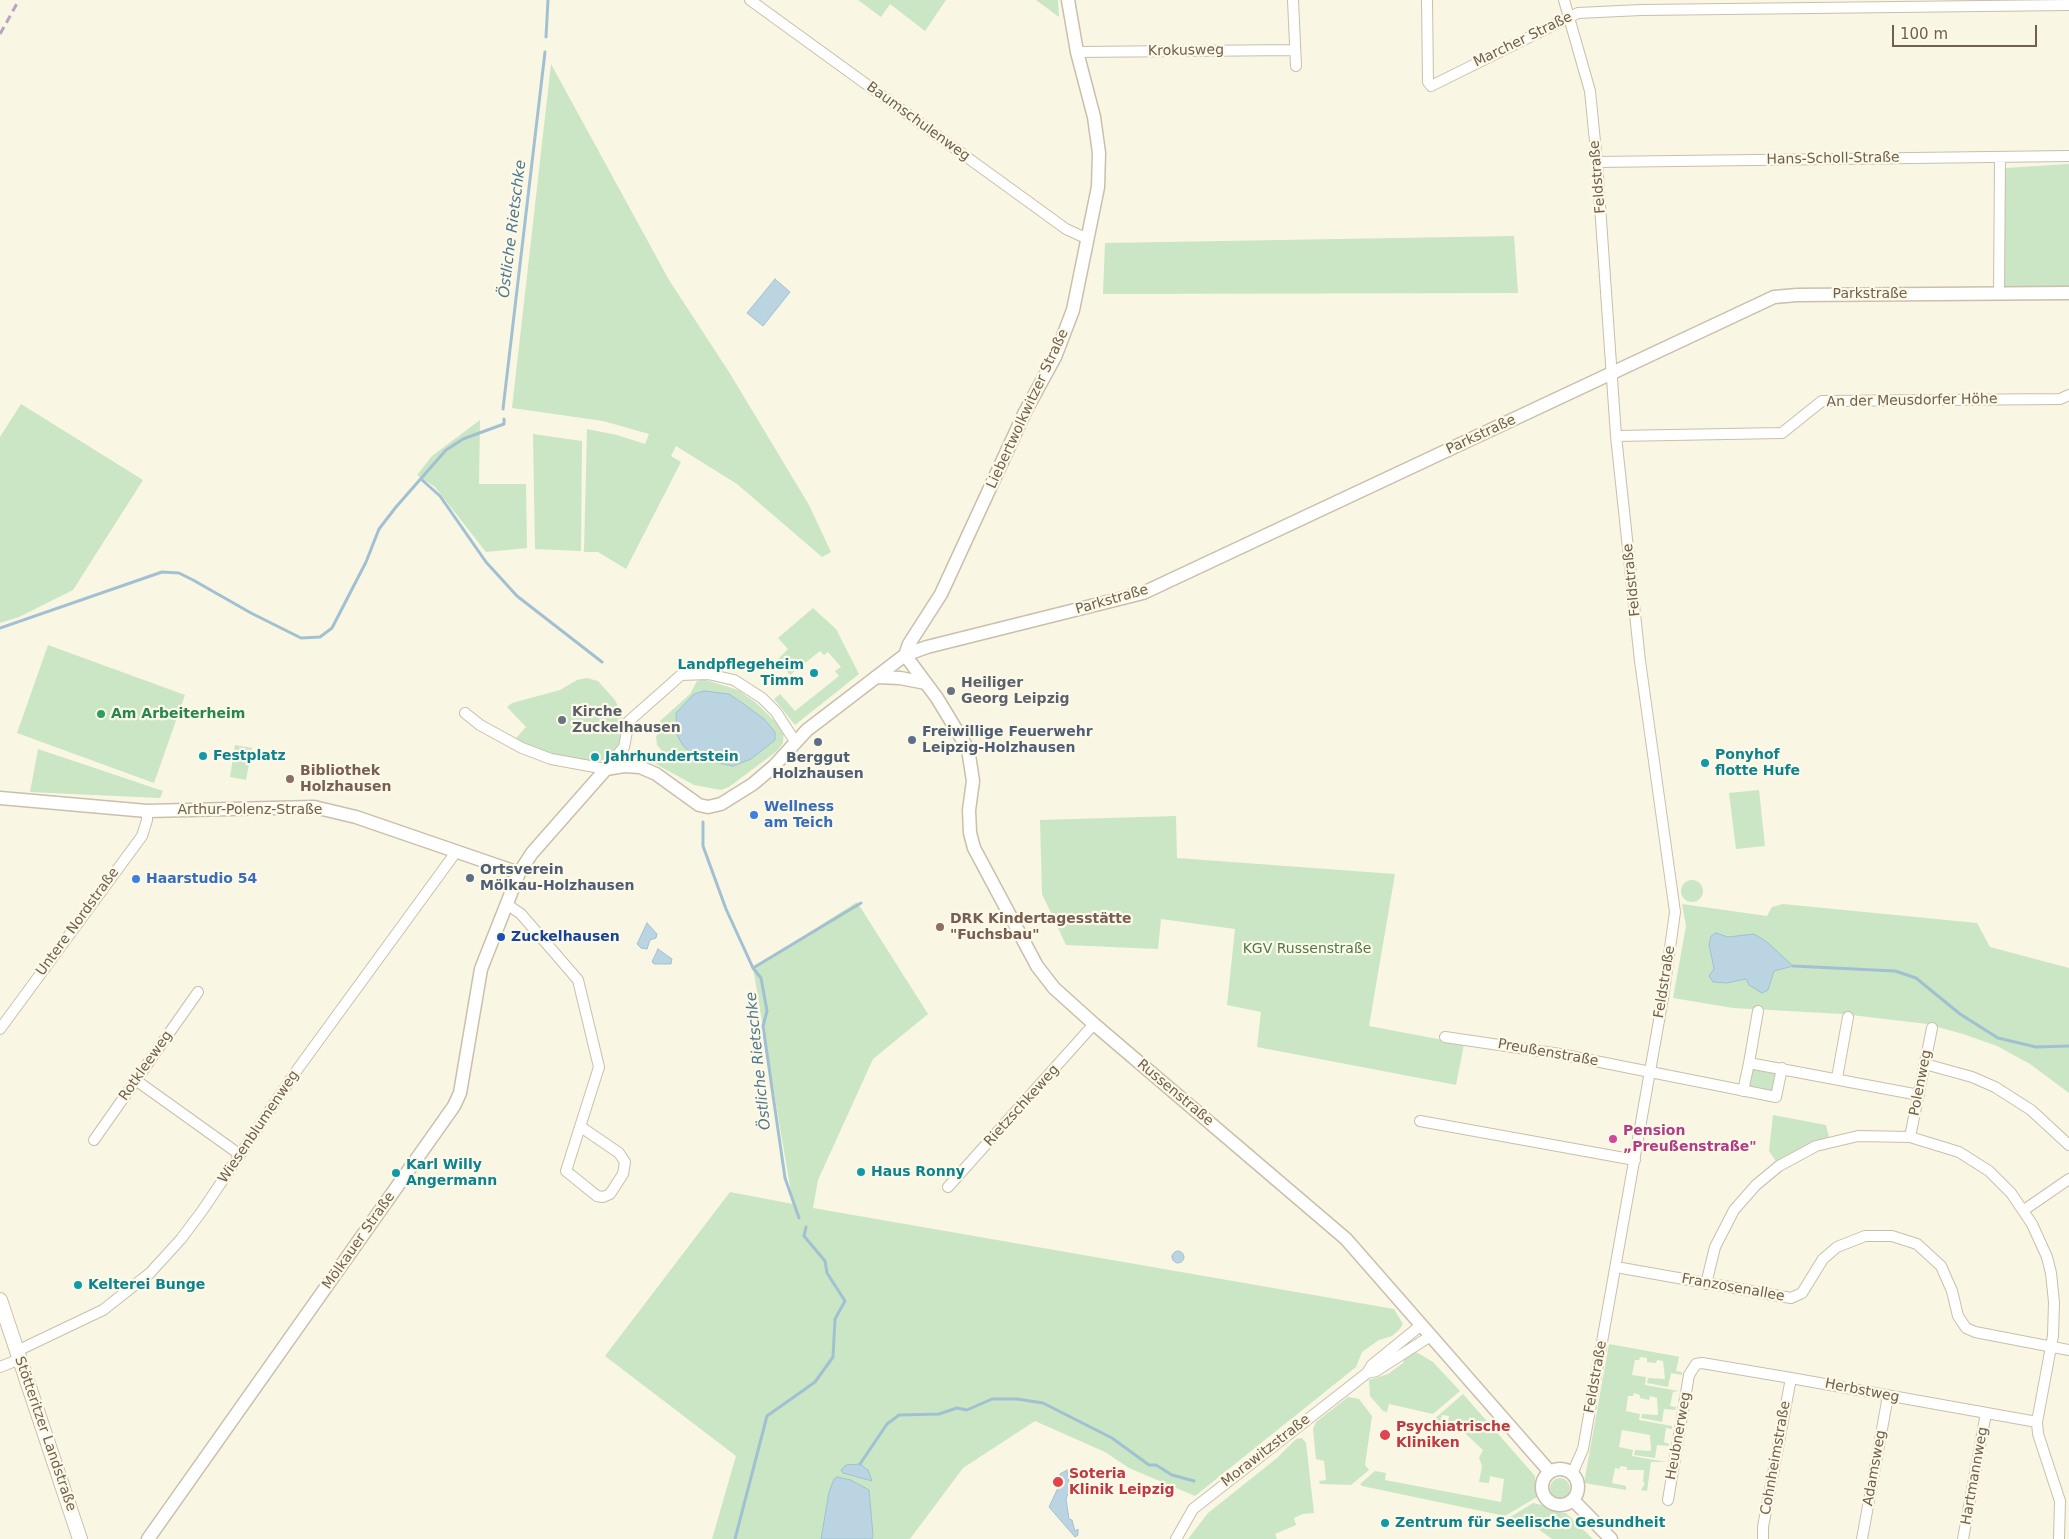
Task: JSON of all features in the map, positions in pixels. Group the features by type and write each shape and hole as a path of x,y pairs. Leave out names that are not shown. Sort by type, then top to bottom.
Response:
{"main road":[{"name":"Stötteritzer Landstraße","path":"0,1300 80,1539"}],"street":[{"name":"Baumschulenweg","path":"750,0 1066,229 1088,239"},
{"name":"Liebertwolkwitzer Straße","path":"905,655 913,638 941,594 1025,412 1055,357 1073,310 1098,187 1099,153 1094,117 1077,52 1068,0"},
{"path":"1293,0 1296,66"},
{"name":"Marcher Straße","path":"1427,0 1428,82 1432,86 1578,13 1641,10 2069,5"},
{"name":"Feldstraße","path":"1564,0 1590,91 1597,162 1616,436 1640,661 1674,912 1664,989 1650,1072 1583,1449 1572,1474"},
{"name":"Krokusweg","path":"1077,52 1295,50"},
{"name":"Hans-Scholl-Straße","path":"1597,162 2069,156"},
{"path":"1999,293 2000,157"},
{"name":"Parkstraße","path":"905,655 927,647 1143,593 1774,297 1797,295 2069,293"},
{"name":"An der Meusdorfer Höhe","path":"1616,436 1782,433 1822,401 2060,399 2069,395"},
{"path":"465,713 493,733 522,748 551,759 606,768 632,765 640,767 656,774 699,805 712,807 733,798 752,784 774,766 807,730 905,655"},
{"name":"Russenstraße","path":"905,655 926,683 968,750 973,781 969,810 970,833 974,848 1037,966 1054,988 1346,1239 1420,1326 1550,1472"},
{"path":"606,768 624,747 629,721 681,676 708,674 734,680 762,698 776,712 796,743"},
{"path":"876,677 898,677 926,683"},
{"name":"Mölkauer Straße","path":"148,1539 454,1106 460,1093 481,970 519,873 532,853 606,768"},
{"name":"Arthur-Polenz-Straße","path":"0,798 147,811 314,807 356,816 519,873"},
{"name":"Untere Nordstraße","path":"0,1029 142,836 147,820 147,811"},
{"name":"Wiesenblumenweg","path":"0,1366 103,1310 150,1273 202,1211 297,1070 456,852"},
{"path":"508,905 522,914 578,980 599,1067 566,1171 597,1196 603,1197 610,1194 623,1174 625,1162 619,1153 581,1128"},
{"name":"Rotkleeweg","path":"94,1140 198,992"},
{"path":"1743,1091 1758,1011"},
{"path":"1837,1078 1848,1017"},
{"name":"Rietzschkeweg","path":"948,1187 1094,1024"},
{"name":"Polenweg","path":"1910,1137 1932,1028"},
{"name":"Preußenstraße","path":"1445,1037 1560,1054 1776,1097 1782,1068"},
{"path":"1749,1063 1837,1078 1919,1095"},
{"path":"1925,1064 1972,1077 1995,1087 2031,1110 2069,1145"},
{"path":"137,1081 239,1154"},
{"path":"1420,1121 1634,1160"},
{"path":"1706,1284 1715,1247 1727,1221 1745,1197 1779,1166 1804,1151 1830,1141 1878,1134 1910,1137 1945,1146 1973,1160 2001,1183 2024,1210 2041,1241 2051,1273 2054,1302 2051,1347 2037,1422 2038,1434 2060,1501 2059,1539"},
{"path":"2024,1210 2069,1179"},
{"name":"Franzosenallee","path":"1616,1267 1785,1298 1796,1297 1806,1287 1823,1258 1838,1247 1865,1236 1892,1236 1917,1244 1941,1266 1949,1284 1958,1316 1966,1328 1974,1332 2069,1350"},
{"name":"Morawitzstraße","path":"1176,1539 1193,1510 1366,1373 1372,1365 1420,1326"},
{"name":"Morawitzstraße","path":"1366,1373 1376,1371 1430,1337"},
{"name":"Herbstweg","path":"1690,1372 1696,1364 1702,1362 2037,1422"},
{"name":"Heubnerweg","path":"1668,1500 1690,1372"},
{"name":"Cohnheimstraße","path":"1763,1539 1790,1378"},
{"name":"Adamsweg","path":"1862,1539 1888,1396"},
{"name":"Hartmannweg","path":"1964,1539 1986,1413"},
{"path":"1563,1470 1572,1474 1578,1486 1573,1500 1565,1505 1557,1505 1546,1498 1542,1491 1542,1482 1550,1472 1563,1470"},
{"path":"1573,1500 1611,1539"}],"green space":[{"path":"858,0 946,0 925,31 890,4 881,17"},
{"path":"1036,0 1058,0 1059,17"},
{"path":"551,64 669,280 729,372 809,505 831,552 822,557 737,484 676,446 671,456 681,462 626,569 598,552 584,552 587,429 617,435 645,444 649,434 603,421 512,408"},
{"path":"2069,164 2069,287 2002,287 2005,168"},
{"path":"1514,236 1518,293 1103,294 1105,243"},
{"path":"21,404 143,480 73,590 19,617 0,623 0,437"},
{"path":"480,420 479,484 526,484 527,548 486,552 435,487 417,475 432,456"},
{"path":"533,434 582,441 581,551 535,549"},
{"path":"813,608 836,629 859,674 795,725 774,699 780,694 795,711 839,676 835,671 841,667 828,652 824,655 820,651 790,675 777,660 788,649 778,638"},
{"name":"Am Arbeiterheim","path":"48,645 185,695 154,783 17,733"},
{"path":"587,678 598,681 615,700 625,722 618,747 610,757 593,764 562,758 519,743 516,738 526,727 507,707 512,703 560,690 577,680"},
{"path":"703,679 738,690 755,702 784,730 783,743 777,751 729,787 721,790 694,785 654,763 663,752 657,745 656,736 665,728 660,721 690,694 697,681"},
{"path":"235,745 252,748 246,780 230,777"},
{"path":"38,749 163,791 160,798 30,792"},
{"path":"1759,790 1765,846 1736,849 1729,793"},
{"name":"KGV Russenstraße","path":"1176,816 1177,858 1395,874 1369,1026 1464,1044 1456,1085 1257,1047 1261,1012 1227,1005 1235,929 1161,919 1158,949 1066,945 1042,894 1040,820"},
{"path":"1692,880 1700,883 1703,891 1700,899 1692,902 1684,899 1681,891 1684,883"},
{"path":"857,902 928,1014 873,1059 818,1180 813,1208 1394,1309 1403,1324 1399,1330 1392,1336 1379,1340 1362,1352 1356,1367 1195,1496 1129,1468 1105,1452 1035,1421 963,1468 910,1539 712,1539 736,1456 605,1356 730,1192 793,1204 753,968"},
{"path":"1682,904 1767,916 1772,907 1783,904 1977,923 1990,947 2069,968 2069,1093 2030,1064 1997,1046 1927,1024 1843,1014 1733,1008 1673,998 1686,926"},
{"path":"1749,1063 1782,1068 1776,1097 1743,1091"},
{"path":"1773,1115 1826,1125 1830,1141 1779,1166 1769,1151"},
{"path":"1609,1344 1686,1358 1679,1357 1676,1371 1682,1372 1682,1375 1671,1373 1668,1387 1647,1383 1648,1378 1665,1379 1663,1361 1657,1360 1656,1363 1647,1362 1647,1358 1640,1357 1639,1360 1635,1360 1632,1375 1646,1377 1645,1385 1679,1391 1673,1392 1670,1406 1676,1407 1675,1410 1664,1409 1662,1422 1641,1418 1642,1414 1658,1415 1657,1398 1650,1396 1649,1400 1640,1398 1640,1395 1634,1393 1633,1396 1628,1396 1626,1411 1640,1414 1639,1420 1672,1426 1672,1429 1666,1428 1664,1442 1669,1444 1669,1446 1657,1445 1655,1458 1634,1455 1635,1450 1651,1451 1650,1435 1622,1430 1619,1447 1633,1450 1632,1456 1666,1462 1651,1462 1647,1491 1641,1490 1645,1483 1643,1482 1644,1470 1627,1470 1627,1467 1620,1466 1620,1469 1615,1468 1612,1483 1626,1486 1626,1490 1584,1483"},
{"path":"1416,1352 1433,1362 1460,1391 1433,1414 1389,1404 1387,1412 1383,1411 1370,1396 1369,1380 1388,1374 1403,1363 1405,1357"},
{"path":"1463,1394 1535,1476 1537,1497 1505,1516 1362,1486 1360,1484 1375,1471 1386,1473 1385,1480 1501,1502 1504,1479 1490,1476 1489,1483 1479,1482 1482,1466 1479,1458 1483,1450 1455,1424 1448,1423 1449,1416 1442,1415 1441,1421 1433,1420"},
{"path":"1348,1397 1359,1399 1372,1416 1365,1465 1369,1470 1351,1485 1320,1484 1319,1481 1326,1480 1324,1461 1316,1459 1313,1429 1316,1422"},
{"path":"1302,1438 1306,1443 1314,1513 1303,1514 1294,1518 1296,1525 1275,1534 1277,1539 1188,1539 1208,1513 1277,1458 1296,1439"},
{"path":"1560,1478 1567,1481 1570,1488 1567,1495 1560,1498 1553,1495 1550,1488 1553,1481"},
{"path":"1533,1503 1542,1505 1552,1511 1566,1513 1593,1539 1552,1539 1530,1523 1507,1519"}],"water":[{"path":"775,279 790,292 763,326 747,313"},
{"path":"704,691 729,694 741,702 764,719 775,732 775,740 751,759 733,766 700,759 684,747 677,735 676,713 694,694"},
{"path":"647,923 657,934 656,938 650,940 647,949 641,948 637,944"},
{"path":"1716,933 1728,937 1754,934 1767,942 1793,966 1774,971 1768,990 1762,993 1749,985 1746,979 1727,983 1713,982 1709,976 1714,969 1709,944 1711,936"},
{"path":"658,949 672,959 671,964 654,964 652,962"},
{"path":"1176,1251 1180,1251 1184,1257 1180,1263 1176,1263 1172,1259 1172,1255"},
{"path":"860,1464 868,1470 872,1481 843,1473 841,1470 846,1465"},
{"path":"1067,1470 1070,1489 1066,1499 1069,1519 1072,1520 1075,1531 1078,1529 1078,1535 1075,1537 1049,1507 1058,1488 1060,1474"},
{"path":"837,1477 851,1480 869,1490 872,1539 821,1539 829,1492 834,1479"}],"waterway":[{"name":"Östliche Rietschke","path":"546,37 548,0"},
{"name":"Östliche Rietschke","path":"503,409 545,52"},
{"path":"0,628 162,572 179,573 301,638 320,637 332,628 366,562 379,529 396,507 446,450 463,439 504,424 504,419"},
{"name":"Östliche Rietschke","path":"421,479 440,496 486,562 517,596 602,662"},
{"name":"Östliche Rietschke","path":"703,822 703,846 726,909 753,968 761,978 767,1011 763,1026 785,1178 799,1218"},
{"path":"753,968 861,903"},
{"path":"1793,966 1895,971 1916,978 1960,1014 1998,1038 2036,1047 2069,1046"},
{"name":"Östliche Rietschke","path":"735,1539 767,1416 815,1382 833,1357 835,1319 845,1301 827,1273 825,1261 804,1236 806,1227"},
{"path":"860,1464 887,1424 899,1415 939,1414 957,1408 967,1410 992,1399 1017,1399 1043,1403 1112,1438 1149,1465 1156,1465 1172,1475 1194,1481"}],"railway":[{"path":"0,34 19,0"}],"place":[{"name":"Landpflegeheim Timm","path":"814,673"},
{"name":"Heiliger Georg Leipzig","path":"951,691"},
{"name":"Am Arbeiterheim","path":"101,714"},
{"name":"Kirche Zuckelhausen","path":"562,720"},
{"name":"Freiwillige Feuerwehr Leipzig-Holzhausen","path":"912,740"},
{"name":"Berggut Holzhausen","path":"818,742"},
{"name":"Festplatz","path":"203,756"},
{"name":"Jahrhundertstein","path":"595,757"},
{"name":"Ponyhof flotte Hufe","path":"1705,763"},
{"name":"Bibliothek Holzhausen","path":"290,779"},
{"name":"Wellness am Teich","path":"754,815"},
{"name":"Ortsverein Mölkau-Holzhausen","path":"470,878"},
{"name":"Haarstudio 54","path":"136,879"},
{"name":"DRK Kindertagesstätte \"Fuchsbau\"","path":"940,927"},
{"name":"Zuckelhausen","path":"501,937"},
{"name":"Pension „Preußenstraße\"","path":"1613,1139"},
{"name":"Haus Ronny","path":"861,1172"},
{"name":"Karl Willy Angermann","path":"396,1173"},
{"name":"Kelterei Bunge","path":"78,1285"},
{"name":"Psychiatrische Kliniken","path":"1385,1435"},
{"name":"Soteria Klinik Leipzig","path":"1058,1482"},
{"name":"Zentrum für Seelische Gesundheit","path":"1385,1523"}]}
